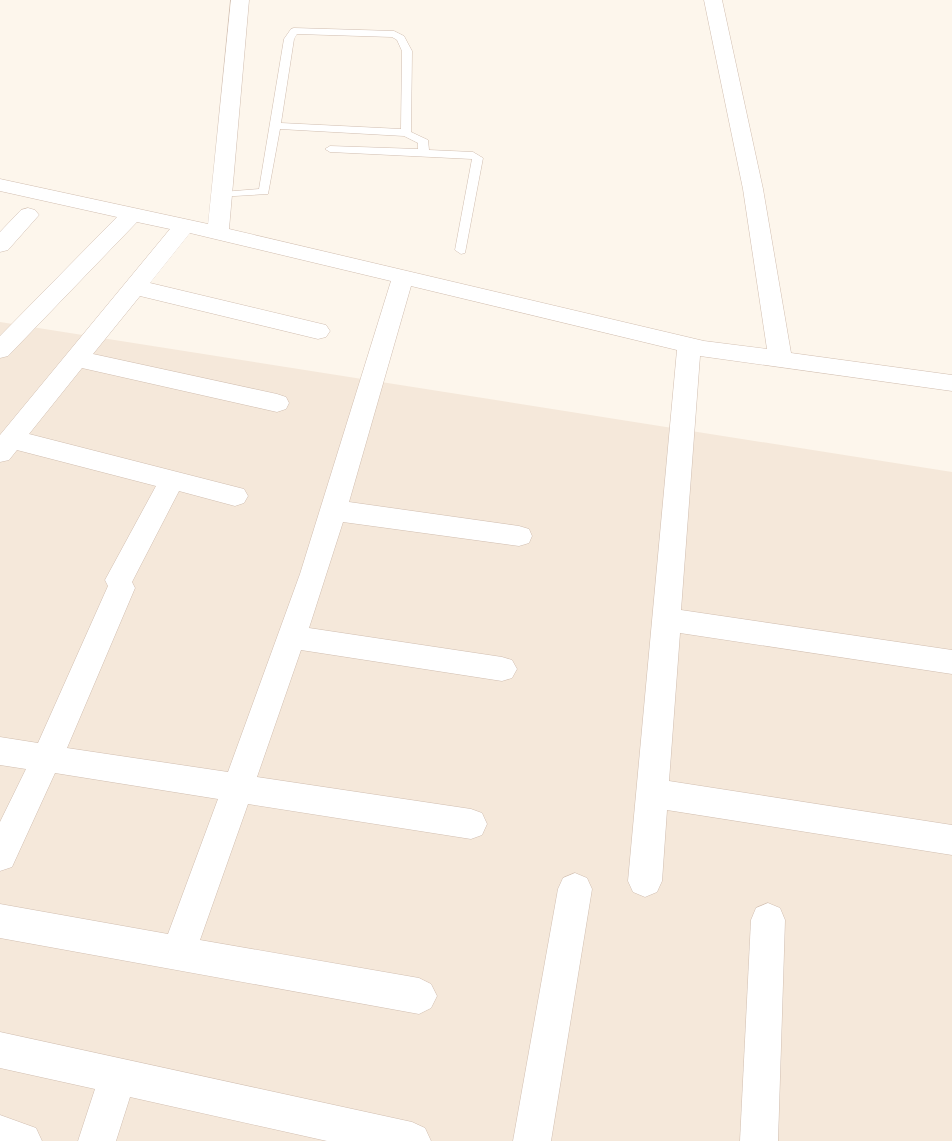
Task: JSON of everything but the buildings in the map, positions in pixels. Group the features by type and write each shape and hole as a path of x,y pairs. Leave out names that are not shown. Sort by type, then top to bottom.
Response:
{"street":[{"path":"218,233 240,0"},
{"path":"714,0 753,189 780,360"},
{"path":"0,185 185,225 688,345 780,360 952,383"},
{"path":"0,350 132,214"},
{"path":"0,245 28,215"},
{"path":"185,225 6,446 172,480 234,496"},
{"path":"178,954 314,574 403,277"},
{"path":"134,287 318,331"},
{"path":"645,881 688,345"},
{"path":"76,359 277,403"},
{"path":"0,856 47,758 120,584 172,480"},
{"path":"333,510 519,536"},
{"path":"666,619 952,662"},
{"path":"292,637 502,670"},
{"path":"0,751 471,824"},
{"path":"652,793 952,840"},
{"path":"532,1141 575,889"},
{"path":"759,1141 768,920"},
{"path":"0,921 420,996"},
{"path":"0,1050 118,1076 318,1131 412,1141"},
{"path":"97,1141 118,1076"},
{"path":"0,1134 23,1141"}],"lane":[{"path":"222,195 264,192 289,39 294,31 394,34 401,38 407,51 406,133"},
{"path":"275,126 406,133 424,142 423,152"},
{"path":"330,149 473,155 478,158 461,250"}],"shaded area":[{"path":"0,322 952,472 952,1141 0,1141"}]}
